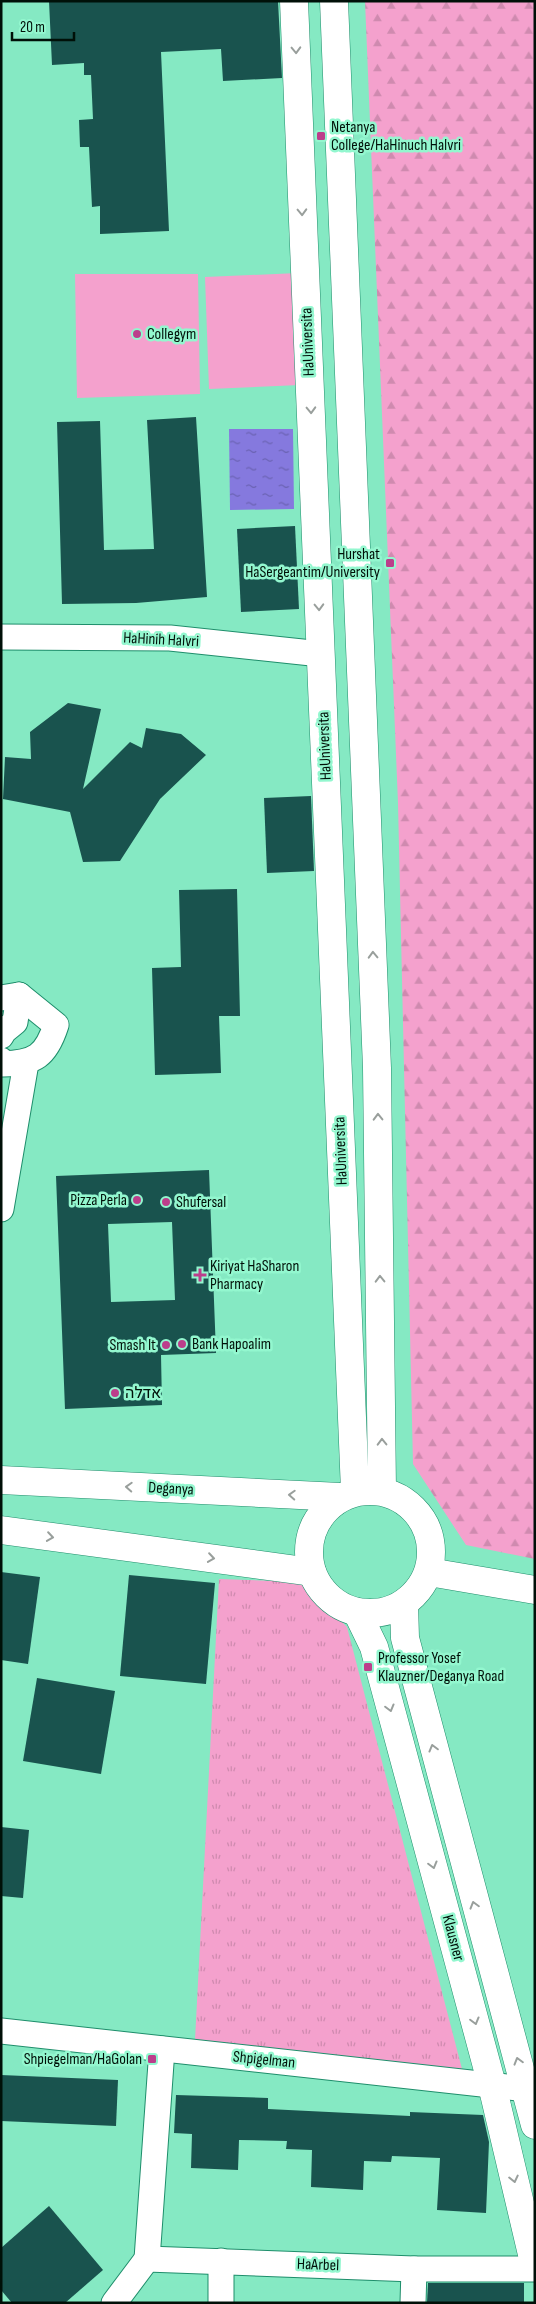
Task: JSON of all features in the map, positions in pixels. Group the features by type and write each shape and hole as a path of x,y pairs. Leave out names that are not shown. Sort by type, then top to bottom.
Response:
{"street":[{"name":"HaUniversita","path":"294,1 321,654 347,1494"},
{"path":"334,1 377,1068 382,1491"},
{"name":"HaHinih HaIvri","path":"1,637 170,638 321,654"},
{"path":"1,1036 15,1022 10,997"},
{"path":"1,1060 2,1064 26,1063 49,1046 56,1025 10,997"},
{"path":"2,1203 26,1063"},
{"name":"Deganya","path":"1,1480 347,1494"},
{"path":"382,1491 400,1497 417,1511 428,1529 432,1550 429,1572 420,1589 404,1604 379,1613 357,1612 339,1605 328,1596 312,1572 308,1550 312,1529 324,1511 347,1494 382,1491"},
{"path":"1,1530 312,1572"},
{"path":"429,1572 535,1590"},
{"name":"Klausner","path":"404,1604 405,1638 535,2126"},
{"name":"Klausner","path":"357,1612 374,1647 492,2085 535,2268"},
{"name":"Shpigelman","path":"1,2032 526,2089"},
{"path":"114,2303 147,2259 156,2111 162,2049"},
{"name":"HaArbel","path":"147,2259 414,2269 498,2270 535,2268"},
{"path":"221,2261 221,2303"},
{"path":"414,2269 414,2303"}],"green space":[{"path":"365,1 535,1 535,1559 466,1545 413,1464 398,803"},
{"name":"Collegym","path":"298,273 300,385 209,389 205,277"},
{"name":"Collegym","path":"75,274 198,274 200,394 77,398"},
{"path":"219,1579 303,1582 347,1627 462,2069 195,2040"}],"water":[{"path":"229,429 293,429 294,509 230,510"}],"building":[{"path":"49,1 278,1 282,78 223,81 221,49 161,52 169,231 100,234 100,206 92,207 89,147 80,147 79,120 93,119 91,75 84,75 84,63 52,65"},
{"path":"196,417 207,597 136,603 62,604 57,422 100,421 104,550 154,549 147,420"},
{"path":"295,526 299,609 241,612 237,529"},
{"path":"68,703 101,709 83,789 130,742 142,748 146,728 181,734 206,755 160,799 120,861 83,862 70,812 3,799 5,757 31,759 30,732"},
{"path":"311,796 314,871 267,873 264,798"},
{"path":"237,889 240,1016 219,1016 221,1073 155,1075 152,968 181,967 179,890"},
{"path":"209,1170 216,1353 161,1355 162,1405 65,1409 56,1176","holes":["172,1222 175,1300 111,1302 108,1224"]},
{"path":"1,1572 40,1577 28,1664 1,1660"},
{"path":"129,1575 215,1583 206,1684 120,1676"},
{"path":"37,1678 115,1691 101,1774 23,1761"},
{"path":"1,1827 29,1830 23,1898 1,1896"},
{"path":"1,2075 118,2080 116,2126 1,2121"},
{"path":"176,2095 268,2098 268,2109 410,2116 410,2112 483,2115 489,2142 486,2213 437,2210 440,2158 392,2156 391,2162 364,2161 363,2190 311,2187 312,2150 286,2149 287,2141 239,2140 238,2170 191,2168 192,2134 174,2133"},
{"path":"49,2206 103,2270 65,2303 12,2303 1,2290 1,2248"},
{"path":"428,2283 524,2283 524,2303 427,2303"}],"place":[{"name":"Netanya College/HaHinuch HaIvri","path":"321,136"},
{"name":"Collegym","path":"137,334"},
{"name":"Hurshat HaSergeantim/University","path":"390,563"},
{"name":"Pizza Perla","path":"137,1200"},
{"name":"Shufersal","path":"166,1202"},
{"name":"Kiriyat HaSharon Pharmacy","path":"200,1275"},
{"name":"Bank Hapoalim","path":"182,1344"},
{"name":"Smash It","path":"166,1345"},
{"name":"אדלה","path":"115,1393"},
{"name":"Professor Yosef Klauzner/Deganya Road","path":"368,1667"},
{"name":"Shpiegelman/HaGolan","path":"152,2059"}]}
